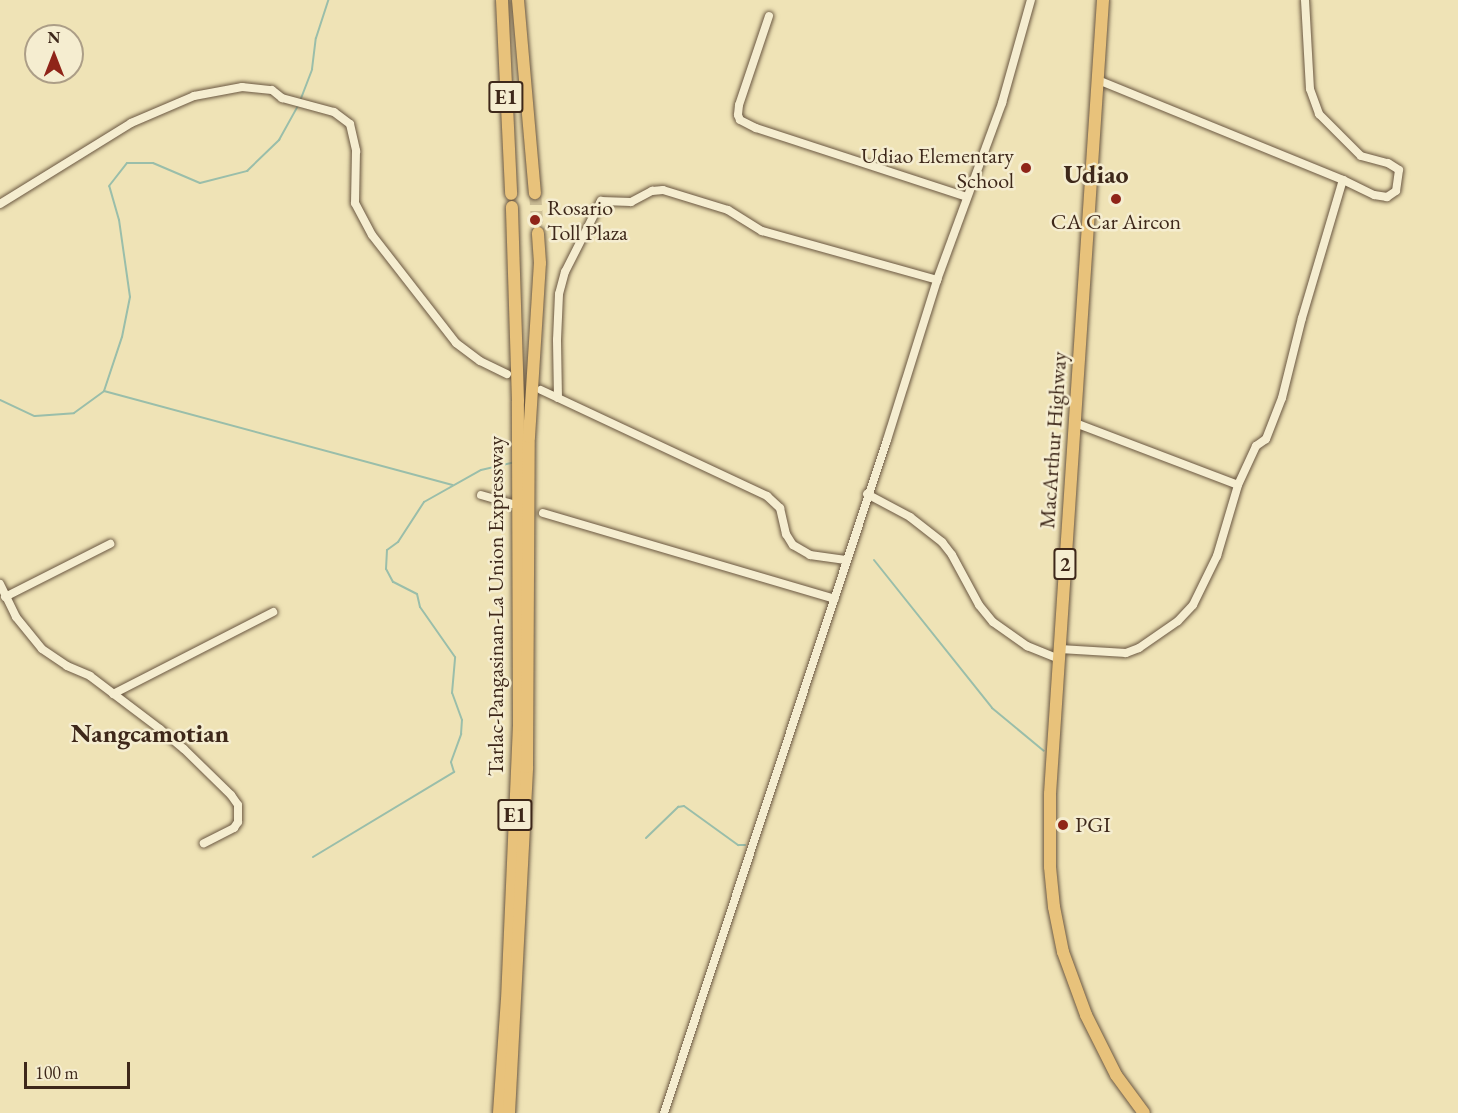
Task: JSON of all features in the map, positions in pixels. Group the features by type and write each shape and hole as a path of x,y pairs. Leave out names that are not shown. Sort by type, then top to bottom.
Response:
{"highway":[{"name":"E1","path":"502,0 511,194"},
{"name":"E1","path":"518,0 535,193"},
{"name":"MacArthur Highway","path":"1103,0 1049,827 1054,907 1063,952 1090,1024 1116,1075 1144,1113"},
{"name":"Tarlac-Pangasinan-La Union Expressway","path":"499,1113 519,725 518,422 512,207"},
{"name":"Tarlac-Pangasinan-La Union Expressway","path":"509,1113 527,768 529,437 540,263 538,233"}],"street":[{"path":"664,1113 835,599 937,280 1002,103 1031,0"},
{"path":"1098,80 1344,180 1374,195 1387,197 1396,190 1399,170 1388,163 1360,156 1320,114 1310,89 1305,0"},
{"path":"769,15 739,105 740,120 756,128 967,197"},
{"path":"0,204 131,123 194,96 242,87 261,87 294,101 318,106 334,112 350,124 356,151 355,203 372,235 456,343 480,361 507,374"},
{"path":"867,494 900,511 942,542 952,555 979,605 993,622 1027,646 1060,654 1126,652 1139,648 1184,616 1193,605 1217,556 1238,485 1256,446 1266,439 1282,398 1302,318 1344,180"},
{"path":"558,398 559,294 565,272 601,201 631,202 652,191 663,190 728,210 762,231 937,280"},
{"path":"542,390 767,496 780,508 786,534 793,545 810,555 846,560"},
{"path":"1075,423 1238,485"},
{"path":"482,495 512,504"},
{"path":"543,513 835,599"},
{"path":"5,597 110,544"},
{"path":"0,584 16,617 42,649 67,666 90,676 184,748 238,806 239,815 234,828 204,843"},
{"path":"113,694 273,612"}],"waterway":[{"path":"300,101 312,69 316,38 328,0"},
{"path":"0,400 35,416 74,413 104,391 122,337 130,297 119,220 109,186 127,163 153,163 200,183 247,171 279,140 298,106"},
{"path":"104,391 453,485"},
{"path":"313,857 454,772 451,762 461,734 462,720 452,693 455,657 420,607 417,594 393,582 386,569 387,550 398,542 424,502 481,470 512,463"},
{"path":"874,560 992,708 1044,751"},
{"path":"646,838 678,807 684,806 738,845 745,845"}],"tunnel":[{"path":"535,193 538,233"}],"place":[{"name":"Udiao Elementary School","path":"1026,168"},
{"name":"CA Car Aircon","path":"1116,199"},
{"name":"Rosario Toll Plaza","path":"535,220"},
{"name":"PGI","path":"1063,825"}],"district":[{"name":"Udiao","path":"1096,175"},
{"name":"Nangcamotian","path":"150,734"}]}
